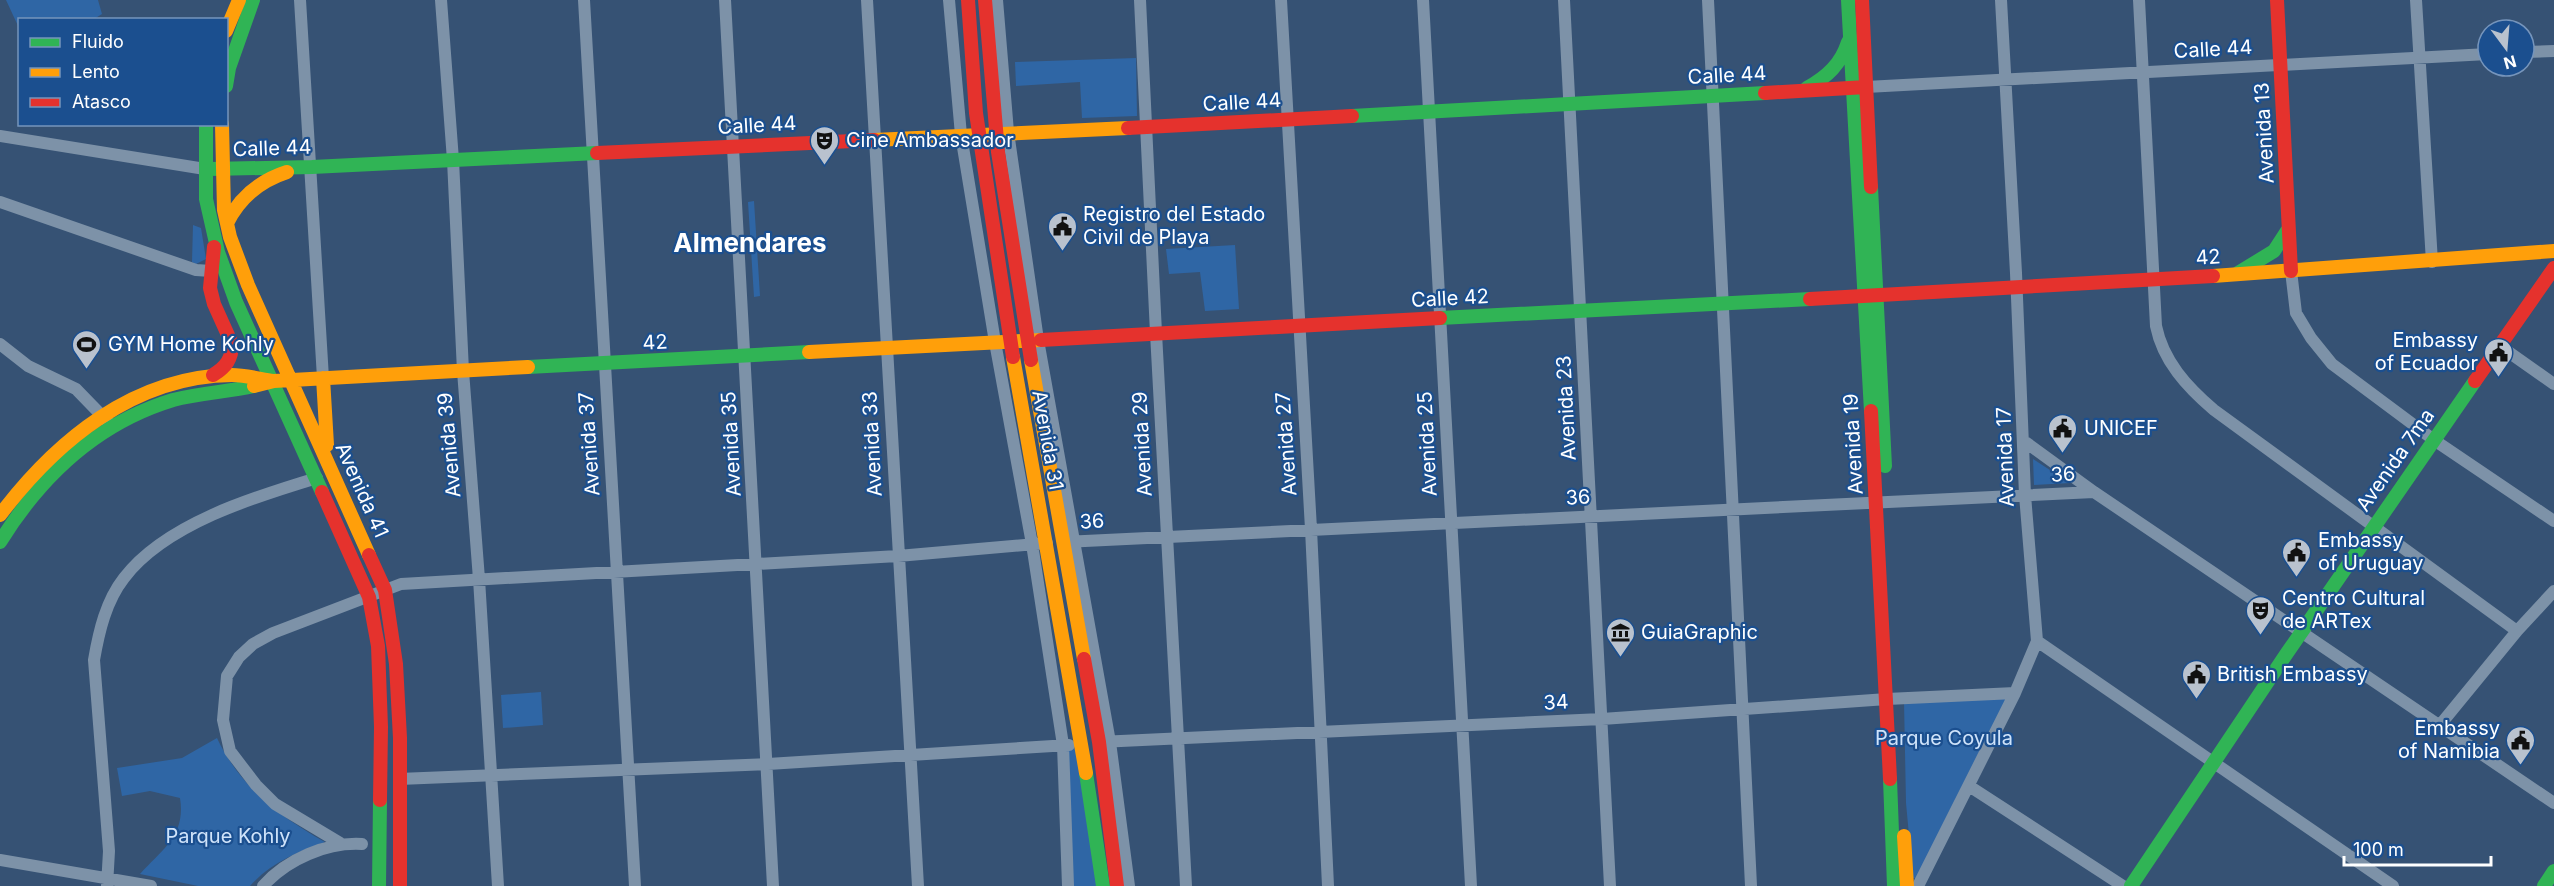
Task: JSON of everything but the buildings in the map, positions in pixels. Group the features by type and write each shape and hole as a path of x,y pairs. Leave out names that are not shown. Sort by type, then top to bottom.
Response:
{"main road":[{"path":"228,26 239,0"},
{"path":"228,74 253,0"},
{"name":"Avenida 31","path":"968,0 978,134 1040,544 1082,743 1103,886"},
{"name":"Avenida 31","path":"985,0 1033,340 1105,742 1117,886"},
{"name":"Avenida 19","path":"1848,0 1850,32 1859,87"},
{"name":"Avenida 19","path":"1862,0 1859,87 1893,699 1906,886"},
{"name":"Avenida 13","path":"2277,0 2291,271"},
{"path":"1804,90 1823,80 1838,65 1846,50 1850,32"},
{"name":"Calle 44","path":"205,169 312,167 1288,120 1859,87"},
{"name":"Avenida 41","path":"206,126 206,200 214,237 236,302 369,597 378,646 381,727 379,886"},
{"name":"Avenida 41","path":"222,126 221,169 227,223 248,285 386,590 394,634 398,678 399,886"},
{"path":"227,223 244,195 261,183 276,175 312,167"},
{"path":"2235,275 2275,251 2284,241 2288,227"},
{"path":"213,375 227,365 232,353 232,344 210,290 215,256 214,237"},
{"name":"42","path":"1870,295 2235,275 2432,262 2554,251"},
{"name":"Avenida 7ma","path":"2131,886 2211,762 2372,526 2554,268"},
{"name":"Calle 42","path":"1033,340 1870,295"},
{"name":"42","path":"273,381 1033,340"},
{"path":"0,515 40,464 71,437 102,415 156,390 213,375 245,374 273,381"},
{"path":"323,378 324,430 332,467"},
{"path":"0,542 4,526 56,470 112,427 142,412 174,401 273,381"},
{"name":"Avenida 19","path":"1893,699 1894,886"},
{"path":"2544,886 2554,871"}],"street":[{"path":"300,0 312,167 323,378"},
{"name":"Avenida 39","path":"441,0 453,160 463,371 479,579 498,886"},
{"name":"Avenida 37","path":"584,0 635,886"},
{"name":"Avenida 35","path":"725,0 773,886"},
{"name":"Avenida 33","path":"867,0 918,886"},
{"name":"Avenida 31","path":"950,0 961,135 995,342 1040,544 1064,745 1068,886"},
{"name":"Avenida 31","path":"998,0 1002,132"},
{"name":"Avenida 29","path":"1140,0 1186,886"},
{"name":"Avenida 27","path":"1281,0 1311,529 1328,886"},
{"name":"Avenida 25","path":"1422,0 1471,886"},
{"name":"Avenida 23","path":"1564,0 1610,886"},
{"path":"1708,0 1751,886"},
{"name":"Avenida 17","path":"1918,886 1970,786 2015,693 2037,641 2025,495 2017,287 2001,0"},
{"path":"2139,0 2159,338 2186,384 2214,410 2517,631"},
{"path":"2416,0 2432,262"},
{"path":"2536,52 2554,51"},
{"name":"Calle 44","path":"1859,87 2476,55"},
{"name":"Calle 44","path":"0,136 205,169"},
{"path":"0,202 196,270 211,271"},
{"path":"2291,271 2296,313 2311,338 2332,364 2434,440 2554,521"},
{"path":"0,344 28,366 76,390 112,427"},
{"path":"2500,346 2554,384"},
{"path":"2024,441 2094,492 2554,803"},
{"path":"108,882 109,851 94,660 113,595 124,578 143,557 163,541 199,522 252,500 317,478"},
{"name":"36","path":"1069,542 2094,492"},
{"path":"340,843 275,804 238,764 228,745 223,720 227,676 239,657 253,644 273,633 401,584 617,570 898,556 1040,544"},
{"path":"2440,725 2517,631 2554,591"},
{"path":"2037,641 2393,886"},
{"name":"34","path":"1105,742 1602,719 2015,693"},
{"name":"Avenida 31","path":"1105,742 1129,886"},
{"path":"399,778 768,764 1082,743"},
{"path":"1970,786 2123,886"},
{"path":"362,844 379,826"},
{"path":"263,886 288,866 311,853 340,843 362,844 378,861"},
{"path":"0,860 108,882 151,886"}],"green space":[{"path":"6,0 98,0 102,14 96,18 18,18 18,26"},
{"path":"1136,58 1137,116 1082,118 1080,82 1016,86 1015,62"},
{"path":"754,201 760,296 754,297 748,202"},
{"path":"193,225 201,228 206,259 196,264 192,262"},
{"path":"1235,245 1239,309 1205,311 1200,272 1169,274 1166,249"},
{"path":"2033,459 2070,483 2034,485"},
{"path":"541,692 543,725 503,728 501,695"},
{"name":"Parque Coyula","path":"2008,697 1918,879 1913,878 1906,803 1904,701"},
{"name":"Parque Kohly","path":"217,738 237,771 262,799 292,822 325,842 275,865 250,886 198,886 140,874 164,849 176,832 180,822 180,798 150,791 122,796 117,768 182,758"},
{"path":"1082,743 1103,886 1068,886 1063,748"}],"traffic: fast":[{"path":"228,74 253,0"},
{"path":"1848,0 1871,411"},
{"path":"1807,88 1832,69 1848,42"},
{"path":"1352,116 1765,93"},
{"path":"206,126 206,199 218,252 236,302 322,492"},
{"path":"210,169 312,167 597,153"},
{"path":"1871,187 1885,466"},
{"path":"2238,273 2274,251 2287,231"},
{"path":"1440,318 1810,299"},
{"path":"528,367 809,352"},
{"path":"2131,886 2287,653 2475,381"},
{"path":"0,542 16,518 53,474 73,455 120,423 145,410 173,400 254,386"},
{"path":"1086,773 1103,886"},
{"path":"1890,779 1894,886"},
{"path":"379,886 380,800"},
{"path":"2544,886 2554,871"}],"traffic: slow":[{"path":"228,26 239,0"},
{"path":"222,126 224,210 230,237 248,285 369,555"},
{"path":"874,140 1128,128"},
{"path":"227,223 238,205 251,191 287,172"},
{"path":"2213,276 2554,251"},
{"path":"809,352 1041,340"},
{"path":"1013,357 1086,773"},
{"path":"1031,360 1084,659"},
{"path":"254,386 274,381 528,367"},
{"path":"0,515 46,462 72,438 130,400 162,387 196,378 237,375 273,381"},
{"path":"323,378 327,445"},
{"path":"1904,836 1907,886"}],"traffic: jam":[{"path":"968,0 976,113 1013,357"},
{"path":"985,0 998,152 1031,360"},
{"path":"1862,0 1871,187"},
{"path":"2277,0 2291,271"},
{"path":"1765,93 1866,87"},
{"path":"1128,128 1352,116"},
{"path":"597,153 874,140"},
{"path":"213,375 227,362 232,344 214,304 210,288 214,247"},
{"path":"2475,381 2554,268"},
{"path":"1810,299 2213,276"},
{"path":"1041,340 1440,318"},
{"path":"1871,411 1890,779"},
{"path":"322,492 369,597 378,646 381,727 380,800"},
{"path":"369,555 385,590 396,664 400,738 400,886"},
{"path":"1084,659 1099,742 1117,886"}],"place":[{"name":"Cine Ambassador","path":"825,166"},
{"name":"Registro del Estado Civil de Playa","path":"1062,252"},
{"name":"GYM Home Kohly","path":"87,370"},
{"name":"Embassy of Ecuador","path":"2499,378"},
{"name":"UNICEF","path":"2063,454"},
{"name":"Embassy of Uruguay","path":"2297,578"},
{"name":"Centro Cultural de ARTex","path":"2261,636"},
{"name":"GuiaGraphic","path":"1620,658"},
{"name":"British Embassy","path":"2196,700"},
{"name":"Embassy of Namibia","path":"2521,766"}],"district":[{"name":"Almendares","path":"750,242"}]}
